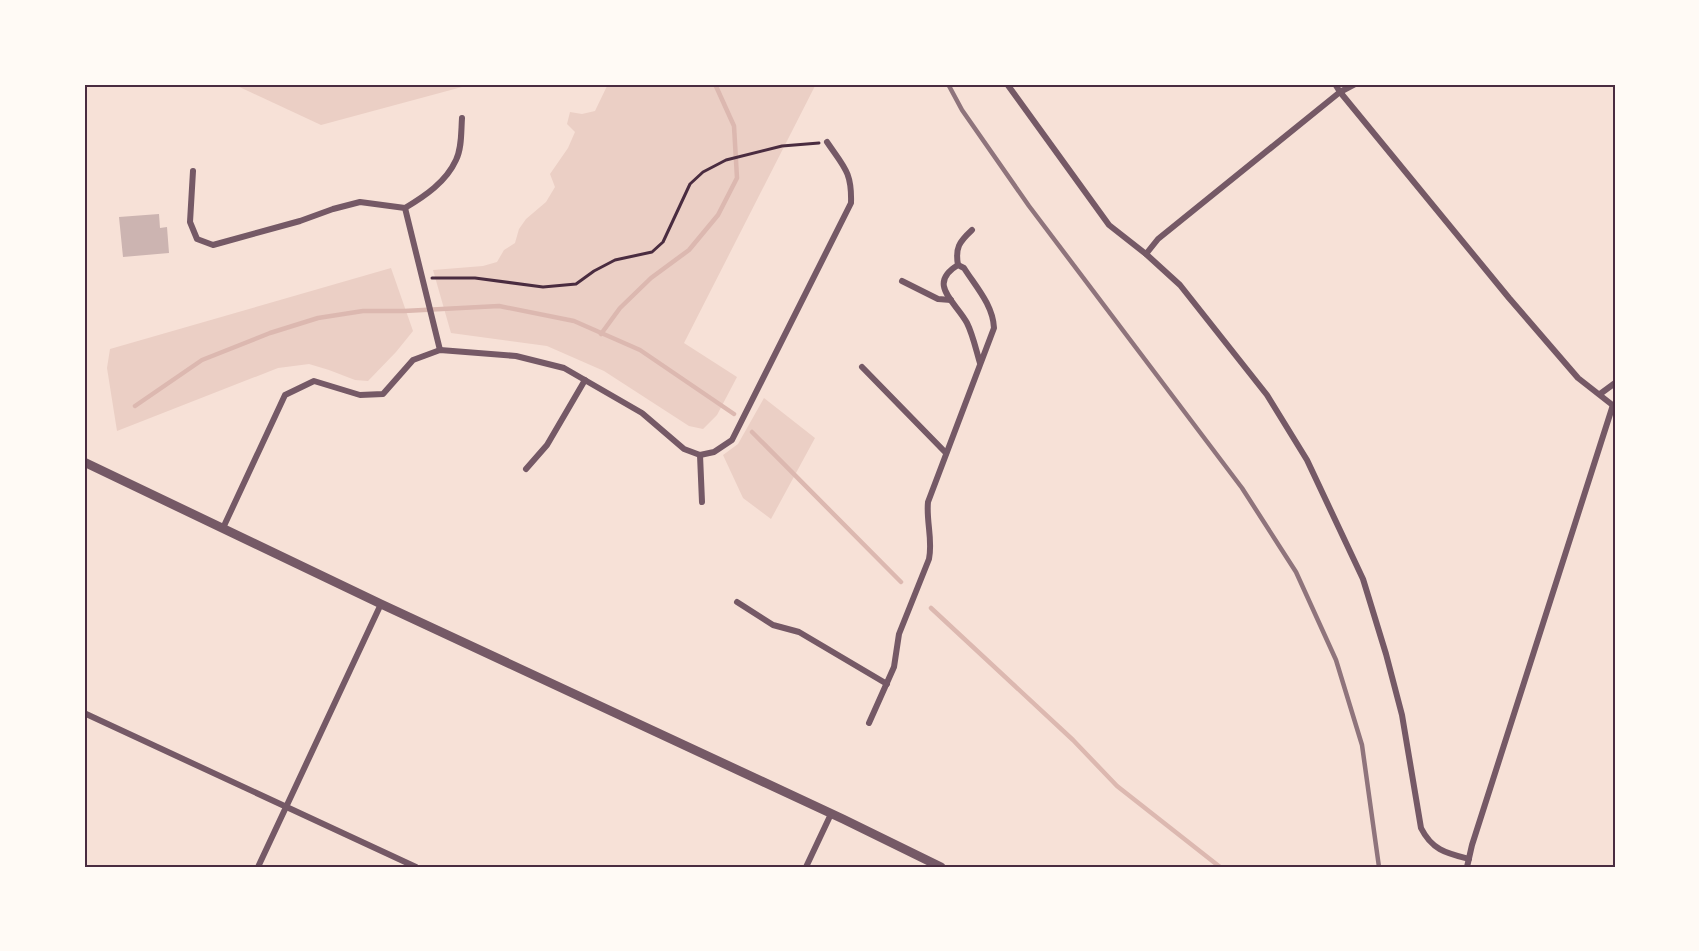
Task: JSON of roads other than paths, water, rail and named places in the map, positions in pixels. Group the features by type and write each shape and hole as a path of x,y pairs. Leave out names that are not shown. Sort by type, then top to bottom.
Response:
{"street":[{"path":"1007,84 1109,225 1180,285 1267,395 1307,460 1363,579 1402,715 1421,828 1436,848 1469,859"},
{"path":"1335,84 1495,281 1570,369 1614,406 1472,845 1467,867"},
{"path":"1146,254 1158,239 1340,92 1355,84"},
{"path":"193,171 190,222 196,239 213,245 360,202 405,208 430,192 446,176 456,159 461,138 462,118"},
{"path":"223,528 285,395 314,381 360,395 383,394 413,360 440,350 516,356 564,368 642,413 684,449 700,456 714,452 732,440 851,203 852,187 849,173 827,142"},
{"path":"405,208 440,350"},
{"path":"958,265 956,253 962,239 972,230"},
{"path":"958,265 951,270 944,283 944,291 967,323 980,363"},
{"path":"869,723 894,667 899,634 929,559 931,549 927,515 928,502 994,328 988,304 964,268 958,265"},
{"path":"902,281 939,299 951,300"},
{"path":"862,367 946,453"},
{"path":"526,469 547,445 585,380"},
{"path":"1599,394 1615,383"},
{"path":"700,456 702,502"},
{"path":"84,462 941,867"},
{"path":"737,602 773,625 799,632 887,684"},
{"path":"258,867 381,604"},
{"path":"84,713 416,867"},
{"path":"806,867 831,814"}],"waterway":[{"path":"601,334 620,308 651,278 689,250 718,215 737,178 734,126 715,84"},
{"path":"135,406 202,360 270,333 318,318 363,311 499,306 574,321 640,350 734,414"},
{"path":"752,432 901,582"},
{"path":"931,608 1073,740 1117,786 1220,867"}],"railway":[{"path":"948,84 962,110 1029,206 1242,488 1296,572 1336,660 1362,745 1379,867"}]}
